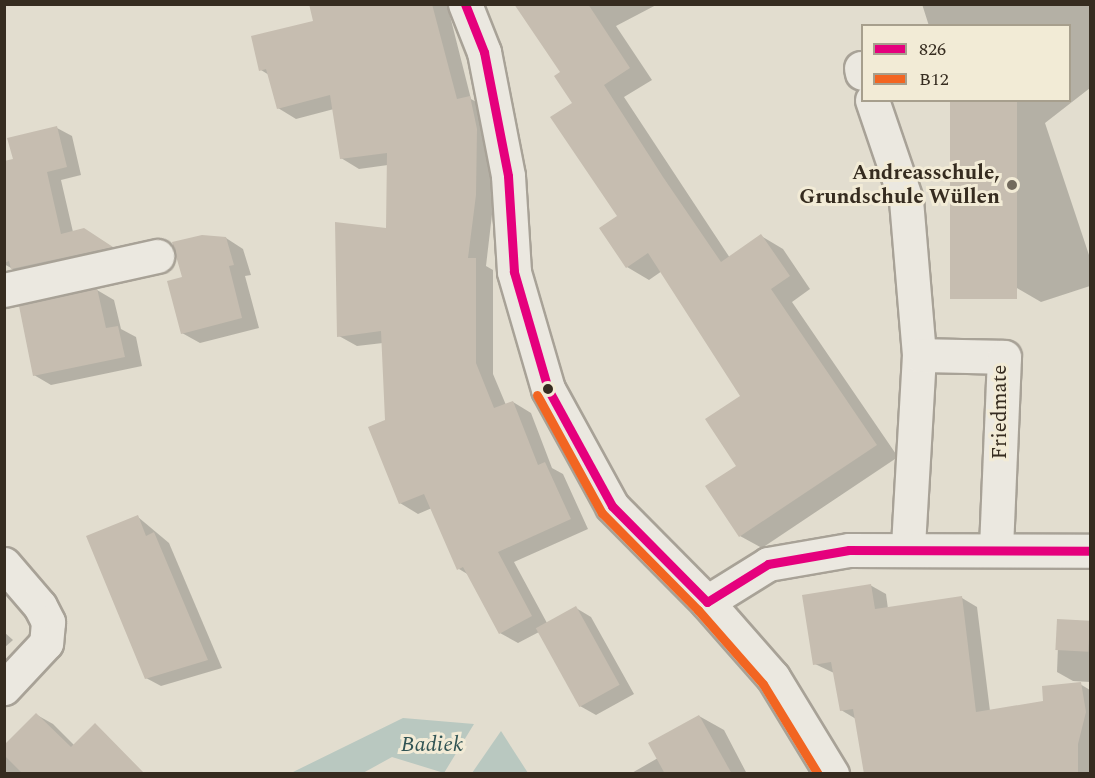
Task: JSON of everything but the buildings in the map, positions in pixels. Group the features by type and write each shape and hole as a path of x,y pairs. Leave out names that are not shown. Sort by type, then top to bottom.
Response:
{"street":[{"path":"465,4 484,52 508,176 514,272 548,389 612,506 707,602 773,677 832,774"},
{"path":"873,102 906,200 919,355 908,548"},
{"path":"4,290 157,256"},
{"name":"Friedmate","path":"919,355 1004,357 996,549"},
{"path":"707,602 768,564 849,550 908,548 1090,551"},
{"path":"4,564 40,606 48,621 46,644 4,688"}],"water":[{"name":"Badiek","path":"403,718 474,724 444,773 392,757 363,773 291,773"},
{"name":"Badiek","path":"501,731 528,773 472,773"}],"transit line":[{"name":"826","path":"465,4 484,52 508,176 514,272 548,389 612,506 707,602 768,564 849,550 1090,551"},
{"name":"B12","path":"537,395 602,513 698,610 763,684 818,774"}],"place":[{"name":"Andreasschule, Grundschule Wüllen","path":"1012,185"}]}
